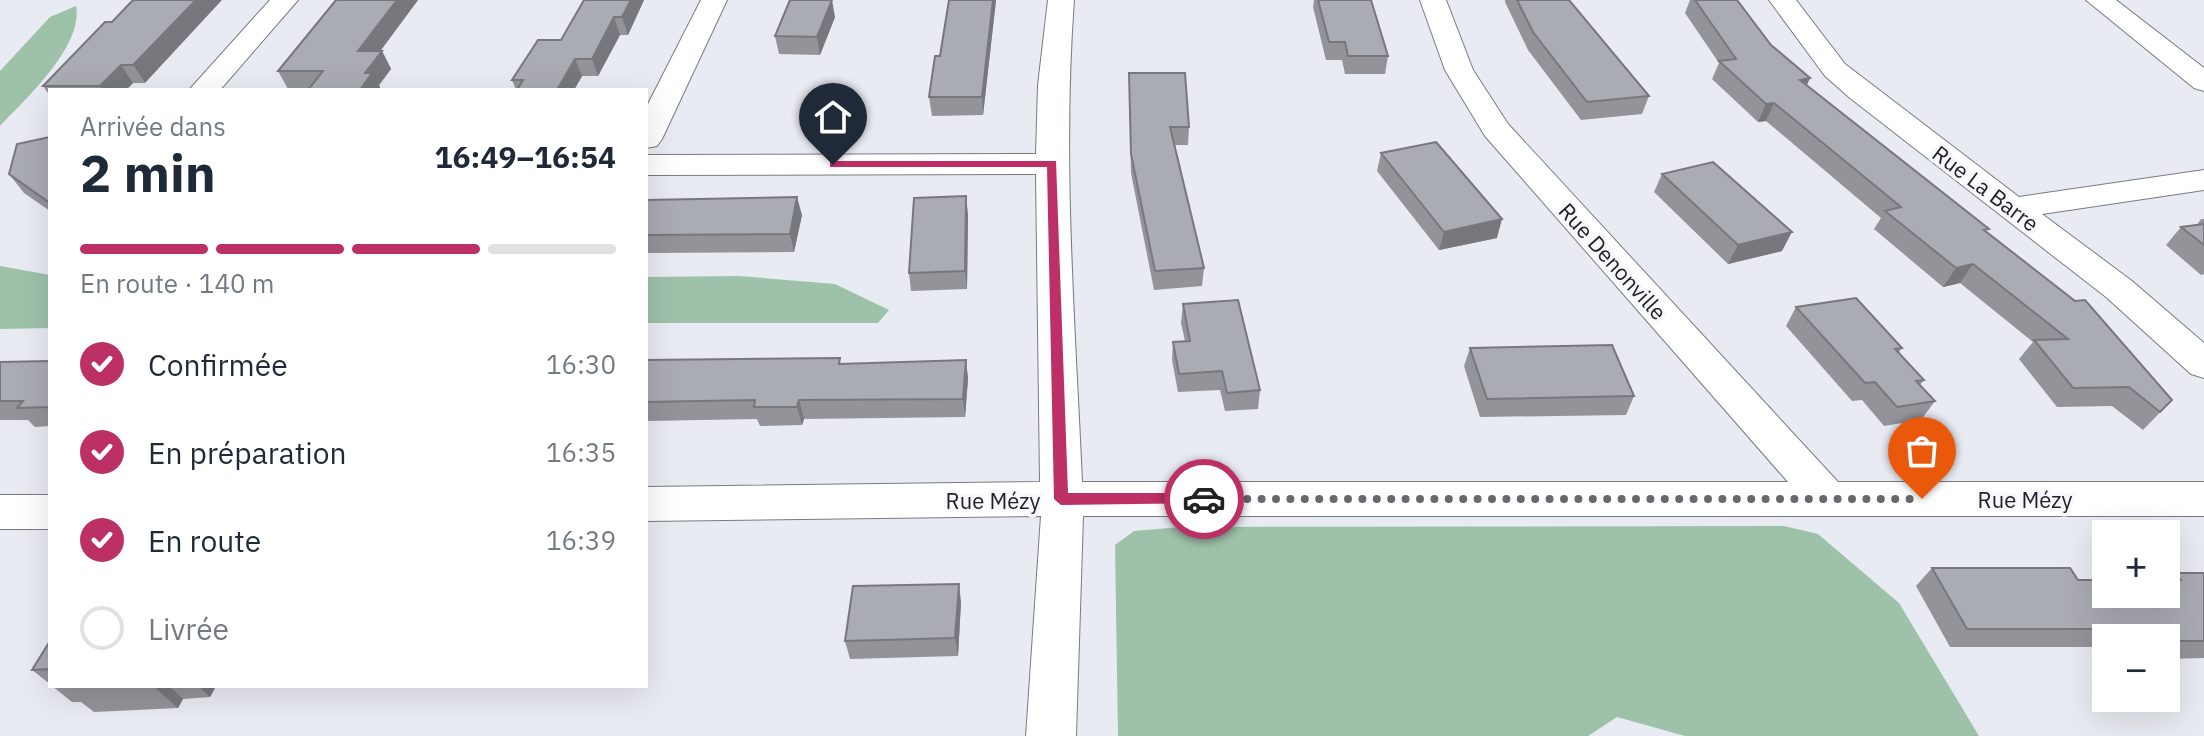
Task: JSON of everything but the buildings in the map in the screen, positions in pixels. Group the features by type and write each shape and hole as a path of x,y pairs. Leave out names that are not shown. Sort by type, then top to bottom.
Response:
{"street":[{"path":"206,88 285,0"},
{"path":"648,135 714,0"},
{"path":"1051,736 1062,582 1052,164 1053,85 1061,0"},
{"name":"Rue Denonville","path":"1433,0 1459,70 1496,129 1828,499"},
{"name":"Rue La Barre","path":"1782,0 1817,49 1860,92 2119,289 2204,364"},
{"path":"2099,0 2204,82"},
{"path":"648,165 1052,164"},
{"path":"2013,208 2204,180"},
{"name":"Rue Mézy","path":"648,504 1061,499 2204,499"},
{"path":"0,512 48,512"}],"green space":[{"path":"76,6 76,21 62,54 38,86 0,126 0,71 50,17"},
{"path":"0,266 48,275 48,328 0,329"},
{"path":"739,276 835,284 889,310 878,323 648,323 648,277"},
{"path":"1784,526 1818,534 1899,603 1979,736 1685,736 1617,717 1588,736 1118,736 1115,545 1134,531 1181,527"}],"way so far":[{"path":"1204,499 1922,499"}],"route":[{"path":"833,165 1052,164 1061,499 1204,499"}]}
